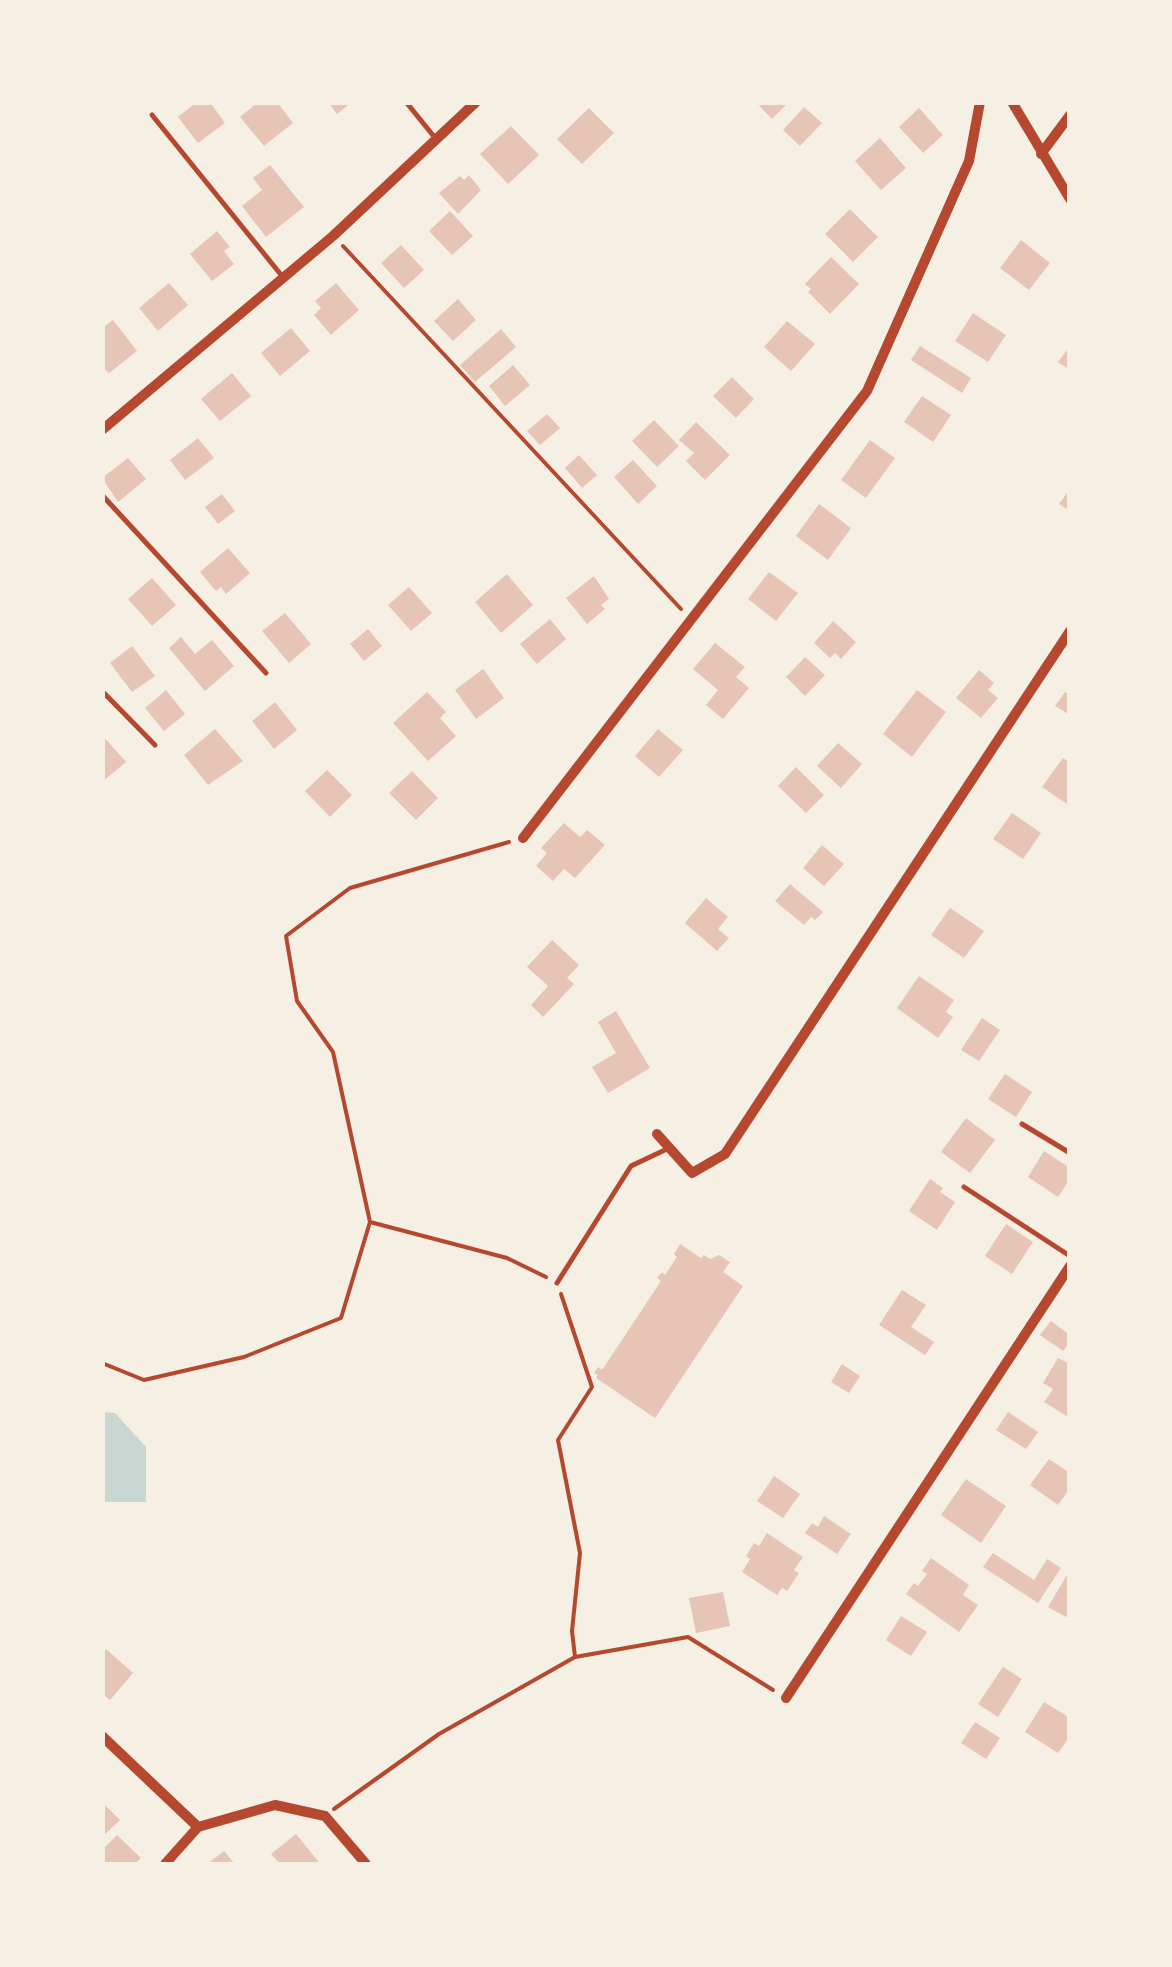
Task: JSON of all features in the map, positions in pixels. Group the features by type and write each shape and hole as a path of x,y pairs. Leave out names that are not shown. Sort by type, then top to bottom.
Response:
{"street":[{"path":"102,430 333,236 476,102"},
{"path":"523,838 867,391 969,161 980,102"},
{"path":"1012,102 1070,199"},
{"path":"1040,154 1070,115"},
{"path":"657,1134 692,1173 725,1154 1070,631"},
{"path":"786,1698 1070,1266"},
{"path":"102,1736 198,1827"},
{"path":"165,1864 198,1827 274,1805 325,1816 366,1864"}],"lane":[{"path":"406,102 437,139"},
{"path":"152,114 282,276"},
{"path":"102,495 266,673"},
{"path":"102,690 156,745"},
{"path":"1022,1124 1070,1154"},
{"path":"557,1283 631,1166 670,1148"},
{"path":"964,1187 1070,1256"}],"path":[{"path":"333,236 691,620"},
{"path":"102,1363 144,1380 244,1357 341,1318 370,1222 333,1052 297,1001 286,936 350,888 523,838"},
{"path":"370,1222 506,1258 557,1283 592,1386 558,1440 580,1552 572,1631 574,1657"},
{"path":"325,1816 439,1734 574,1657 688,1637 786,1698"}],"shaded area":[{"path":"103,1412 115,1413 146,1447 146,1502 103,1502"}],"building":[{"path":"197,102 210,102 225,123 198,143 178,117"},
{"path":"258,102 277,102 293,123 264,146 240,117"},
{"path":"328,102 352,102 337,114"},
{"path":"756,102 789,102 772,119"},
{"path":"804,107 822,123 800,146 783,130"},
{"path":"589,108 614,133 582,164 557,139"},
{"path":"919,108 943,135 923,153 899,127"},
{"path":"511,126 539,155 508,184 480,154"},
{"path":"880,138 906,168 881,190 855,161"},
{"path":"270,165 304,207 266,237 242,206 262,190 253,178"},
{"path":"469,175 481,190 458,214 439,193 460,176 464,180"},
{"path":"850,209 878,237 853,262 825,234"},
{"path":"450,211 473,236 452,255 429,231"},
{"path":"217,231 230,247 224,251 234,264 212,281 190,254"},
{"path":"1021,240 1050,263 1029,290 1000,268"},
{"path":"401,245 424,270 404,288 381,263"},
{"path":"831,257 859,284 830,314 805,284"},
{"path":"169,283 188,305 158,331 139,308"},
{"path":"336,283 359,310 331,335 314,315 321,308 315,301"},
{"path":"458,299 476,320 453,341 434,321"},
{"path":"973,313 1006,335 988,362 955,341"},
{"path":"113,320 137,351 109,373 102,373 102,328"},
{"path":"787,321 815,344 791,371 764,347"},
{"path":"291,328 310,351 280,376 261,353"},
{"path":"501,329 516,347 475,382 460,365"},
{"path":"920,346 971,378 962,393 911,360"},
{"path":"1070,346 1070,370 1058,362"},
{"path":"513,365 530,385 505,406 489,386"},
{"path":"232,373 251,396 220,421 201,399"},
{"path":"732,377 754,399 736,418 713,396"},
{"path":"922,396 951,415 933,442 904,422"},
{"path":"547,414 560,428 540,445 527,431"},
{"path":"654,420 679,446 657,467 632,441"},
{"path":"696,422 730,455 705,480 686,461 694,453 679,440"},
{"path":"198,438 214,458 185,480 170,460"},
{"path":"870,440 895,458 866,498 841,480"},
{"path":"579,455 597,475 582,488 565,468"},
{"path":"128,458 146,479 118,502 102,478"},
{"path":"633,460 657,486 638,504 614,477"},
{"path":"1070,489 1070,511 1059,504"},
{"path":"222,494 235,511 218,524 205,507"},
{"path":"819,504 851,528 828,560 796,536"},
{"path":"228,548 250,573 226,594 221,587 216,591 200,572"},
{"path":"769,572 798,593 776,621 748,599"},
{"path":"507,574 533,605 501,633 475,602"},
{"path":"594,576 609,599 601,605 605,609 587,624 566,598"},
{"path":"152,578 176,605 152,626 128,599"},
{"path":"409,587 432,613 411,631 388,605"},
{"path":"285,613 311,644 289,663 262,631"},
{"path":"550,619 566,639 537,664 520,644"},
{"path":"833,621 856,642 841,659 835,653 830,658 814,643"},
{"path":"368,629 382,646 364,661 350,644"},
{"path":"181,637 195,654 212,640 234,666 205,691 169,648"},
{"path":"715,643 745,667 736,677 749,688 723,719 706,705 718,690 693,669"},
{"path":"132,646 155,676 132,692 110,663"},
{"path":"805,657 825,675 805,696 786,677"},
{"path":"483,669 504,698 476,719 455,690"},
{"path":"979,670 994,683 988,690 998,698 981,718 956,698"},
{"path":"166,690 185,714 164,731 145,708"},
{"path":"917,690 946,712 912,757 883,734"},
{"path":"427,692 446,712 440,718 456,736 428,761 393,723"},
{"path":"1065,692 1070,695 1070,715 1055,706"},
{"path":"275,702 297,730 274,749 252,721"},
{"path":"215,729 243,761 208,785 184,755"},
{"path":"658,729 683,750 659,777 635,756"},
{"path":"102,735 126,762 102,782"},
{"path":"838,743 862,764 841,788 817,766"},
{"path":"1063,758 1070,763 1070,806 1042,787"},
{"path":"796,767 824,795 806,813 778,786"},
{"path":"327,770 352,795 330,817 305,791"},
{"path":"412,771 438,798 416,820 389,793"},
{"path":"1012,813 1041,833 1023,859 993,839"},
{"path":"564,823 580,837 587,830 605,845 575,878 564,869 553,881 536,866 547,853 541,848"},
{"path":"822,845 844,864 824,886 803,868"},
{"path":"790,884 823,912 815,920 811,917 804,925 775,901"},
{"path":"706,898 728,917 718,929 729,938 717,951 685,923"},
{"path":"950,908 984,931 964,958 931,935"},
{"path":"552,940 579,965 567,978 574,984 543,1017 531,1005 548,986 527,967"},
{"path":"919,976 954,1000 946,1012 953,1017 938,1038 897,1008"},
{"path":"616,1011 650,1068 608,1093 592,1067 616,1053 598,1022"},
{"path":"982,1018 1000,1030 979,1061 961,1050"},
{"path":"1005,1074 1032,1092 1016,1117 988,1099"},
{"path":"966,1118 995,1140 970,1173 941,1152"},
{"path":"1044,1151 1070,1168 1070,1179 1058,1197 1028,1177"},
{"path":"930,1179 955,1202 937,1230 909,1211"},
{"path":"1006,1224 1033,1242 1012,1274 985,1256"},
{"path":"680,1244 701,1258 719,1255 730,1262 723,1272 743,1286 655,1418 594,1373 598,1367 602,1370 661,1281 657,1278 662,1272 665,1275 677,1257 674,1254"},
{"path":"902,1290 926,1305 911,1327 934,1342 925,1355 879,1325"},
{"path":"1051,1321 1070,1335 1063,1351 1040,1335"},
{"path":"1058,1358 1070,1364 1070,1418 1044,1402 1053,1389 1043,1383"},
{"path":"842,1364 860,1376 849,1393 831,1382"},
{"path":"1008,1412 1038,1432 1026,1449 996,1430"},
{"path":"1049,1459 1070,1473 1070,1488 1058,1505 1030,1485"},
{"path":"774,1476 800,1494 783,1518 757,1501"},
{"path":"966,1479 1006,1506 981,1543 941,1515"},
{"path":"824,1516 851,1534 837,1554 805,1533 812,1523 818,1527"},
{"path":"767,1533 803,1557 794,1570 799,1573 787,1591 782,1588 777,1595 742,1572 754,1543 759,1546"},
{"path":"993,1553 1034,1580 1047,1559 1061,1568 1038,1603 983,1567"},
{"path":"931,1558 969,1585 963,1595 978,1605 959,1632 906,1594 927,1574 922,1571"},
{"path":"1070,1570 1070,1612 1066,1617 1048,1607"},
{"path":"723,1592 730,1626 696,1633 689,1598"},
{"path":"901,1616 927,1632 911,1656 886,1640"},
{"path":"106,1649 133,1673 110,1700 102,1693 102,1654"},
{"path":"1003,1667 1022,1679 998,1717 978,1704"},
{"path":"1044,1702 1070,1718 1070,1736 1058,1753 1025,1732"},
{"path":"975,1722 1000,1738 986,1759 961,1743"},
{"path":"102,1802 120,1820 102,1837"},
{"path":"296,1834 318,1861 314,1864 280,1864 271,1854"},
{"path":"117,1835 141,1858 134,1864 102,1864 102,1850"},
{"path":"224,1851 235,1864 207,1864"}]}
